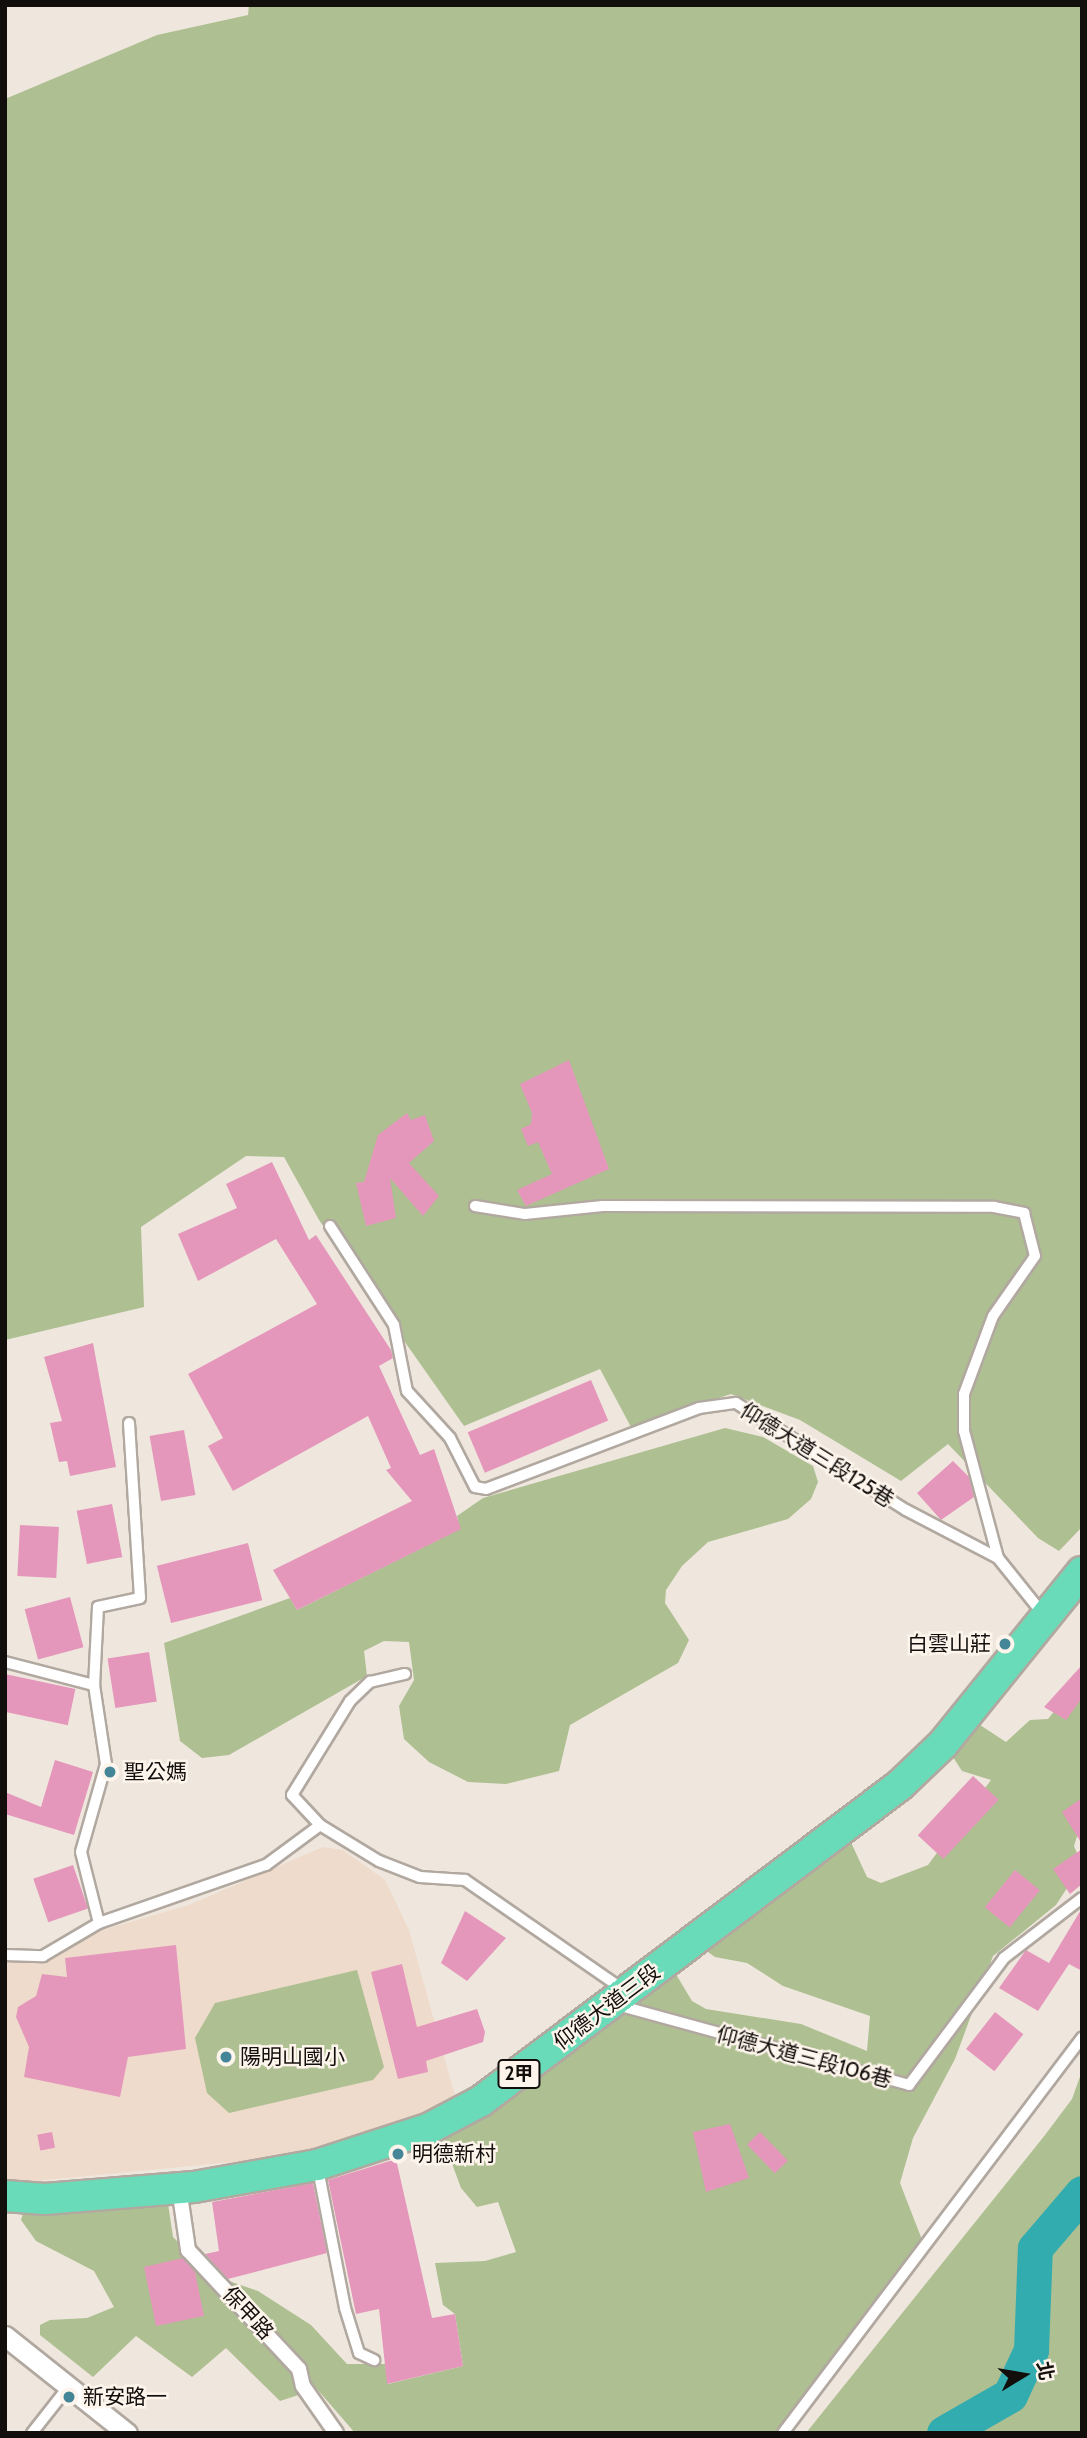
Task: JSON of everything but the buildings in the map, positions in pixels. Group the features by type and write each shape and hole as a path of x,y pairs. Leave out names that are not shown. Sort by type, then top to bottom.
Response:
{"main road":[{"name":"仰德大道三段","path":"5,2196 45,2199 179,2188 317,2165 428,2129 481,2101 900,1785 951,1734 1044,1615 1082,1572"}],"street":[{"name":"保甲路","path":"179,2188 188,2250 299,2369 303,2386 335,2433"},
{"path":"5,2336 127,2433"}],"lane":[{"path":"475,1206 525,1214 603,1206 994,1207 1024,1213 1035,1256 993,1316 964,1394 964,1431 998,1558"},
{"name":"仰德大道三段125巷","path":"330,1226 394,1325 407,1391 450,1438 475,1487 486,1489 699,1408 736,1403 906,1510 998,1558 1044,1615"},
{"path":"99,1923 81,1852 106,1763 94,1685 98,1607 140,1598 129,1423"},
{"path":"5,1662 94,1685"},
{"path":"405,1674 370,1682 350,1701 292,1795 320,1825 399,1869 465,1880 621,1998"},
{"path":"5,1955 43,1956 99,1923 266,1865 320,1825"},
{"name":"仰德大道三段106巷","path":"621,1998 909,2085 1004,1958 1082,1898"},
{"path":"783,2433 1082,2036"},
{"path":"317,2165 345,2308 359,2353 374,2360"},
{"path":"32,2433 69,2385"}],"shaded area":[{"name":"陽明山國小","path":"323,1847 343,1850 385,1880 409,1930 457,2103 346,2143 254,2160 5,2184 5,1959 43,1960 99,1931 189,1905"}],"green space":[{"path":"249,5 1082,5 1082,1527 1059,1551 1038,1538 948,1444 901,1481 800,1420 731,1394 631,1427 600,1369 464,1426 319,1220 284,1157 246,1156 141,1227 144,1307 5,1340 5,99 157,35 248,15"},
{"path":"725,1428 763,1437 813,1466 818,1482 811,1499 788,1519 708,1542 682,1566 666,1590 665,1603 689,1640 678,1663 570,1725 559,1771 506,1784 468,1782 429,1762 404,1739 399,1706 414,1680 409,1642 384,1641 364,1651 367,1676 229,1755 202,1758 180,1741 164,1643 290,1598 297,1610 460,1529 457,1516 483,1498"},
{"path":"1082,1677 1082,1820 1074,1846 1082,1865 1056,1905 993,1956 955,2059 913,2138 900,2183 926,2250 774,2433 355,2433 317,2389 280,2401 226,2348 192,2377 136,2336 93,2377 40,2335 40,2325 50,2320 87,2318 114,2307 94,2271 36,2241 21,2220 25,2207 167,2197 173,2237 192,2256 201,2252 223,2279 258,2291 311,2325 347,2364 385,2364 388,2384 463,2366 455,2314 443,2305 435,2263 485,2261 516,2252 498,2202 477,2207 461,2188 441,2134 674,1971 692,2001 706,2009 801,2024 867,2051 870,2016 783,1986 747,1963 715,1957 701,1947 849,1838 867,1877 881,1883 928,1865 991,1780 962,1771 949,1751 977,1723 1006,1742 1030,1720 1048,1719"},
{"path":"357,1970 384,2067 373,2080 229,2113 207,2093 195,2038 215,2003"},
{"path":"1082,2071 1082,2433 806,2433 1045,2135 1072,2099"}],"waterway":[{"path":"944,2433 1010,2395 1031,2350 1035,2248 1082,2193"}],"place":[{"name":"白雲山莊","path":"1005,1644"},
{"name":"聖公媽","path":"110,1772"},
{"name":"陽明山國小","path":"226,2057"},
{"name":"明德新村","path":"398,2154"},
{"name":"新安路一","path":"69,2397"}]}
